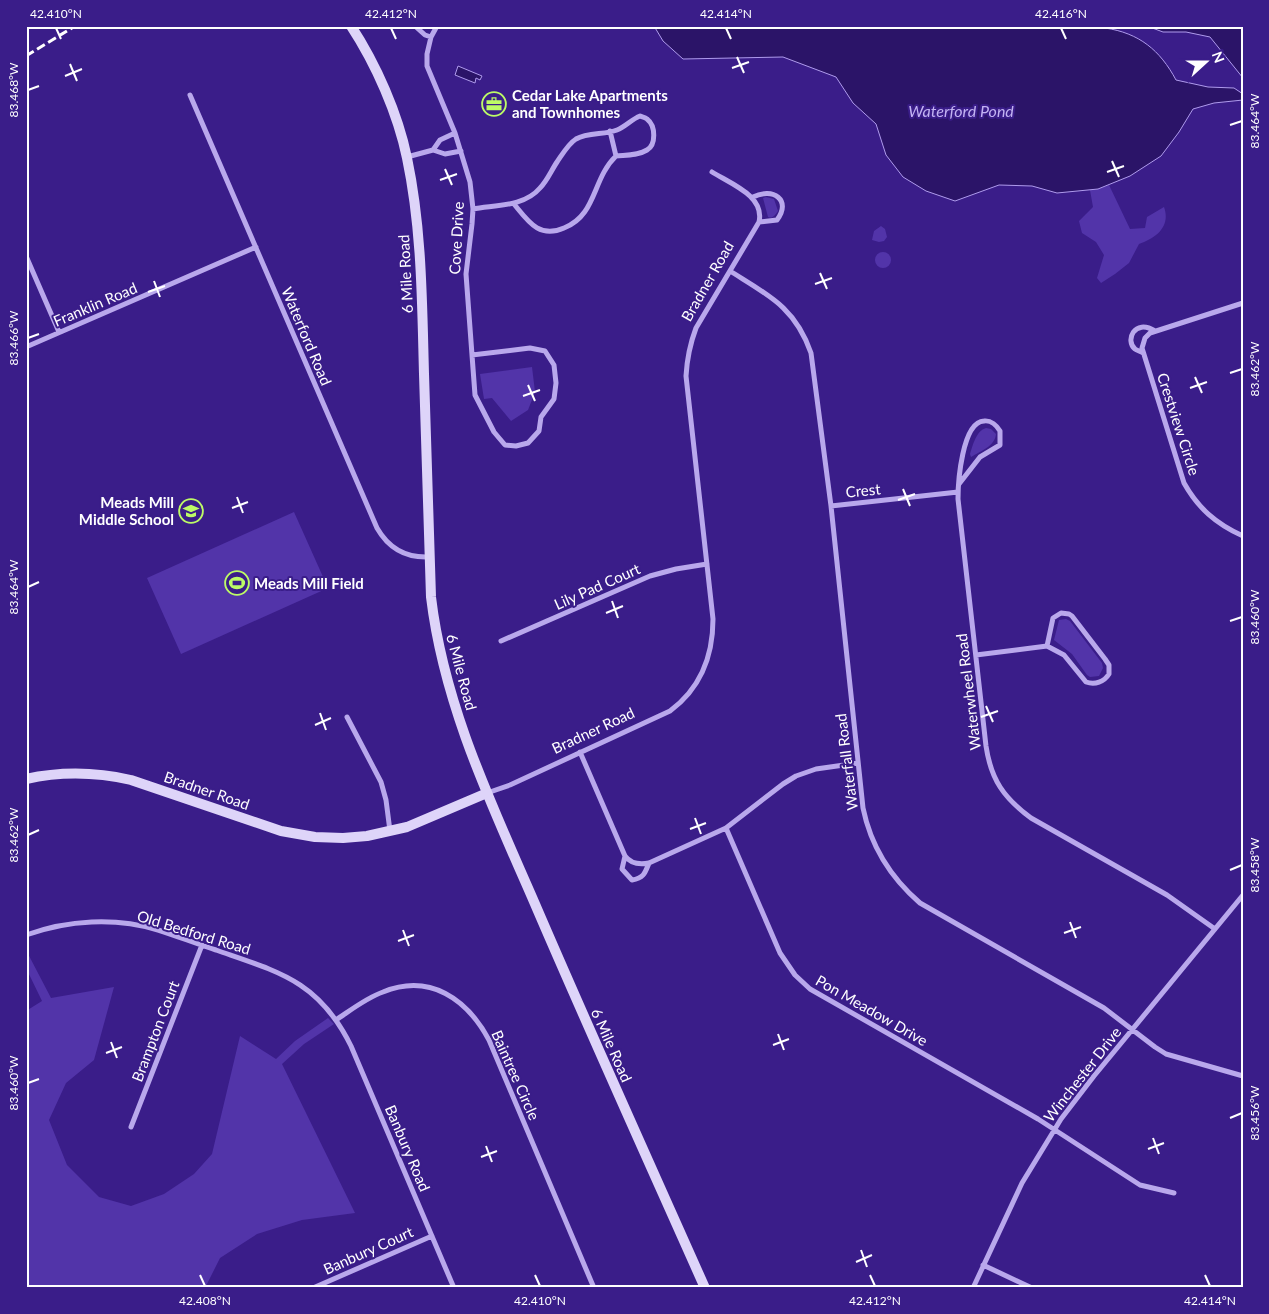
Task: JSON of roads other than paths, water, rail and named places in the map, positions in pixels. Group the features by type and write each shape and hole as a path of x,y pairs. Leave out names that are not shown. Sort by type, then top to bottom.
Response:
{"street":[{"name":"6 Mile Road","path":"351,26 380,79 397,123 407,157 418,232 422,291 430,557 434,622 443,666 458,717 487,793 600,1056 705,1288"},
{"path":"414,26 425,35 432,37"},
{"name":"Cove Drive","path":"436,26 427,54 427,66 461,151 470,182 473,209 466,274 472,355 475,395 494,432 505,445 516,446 528,442 539,431 541,417 554,400 556,383 554,365 545,351 530,348 472,355"},
{"path":"544,26 550,26"},
{"name":"Waterford Road","path":"190,95 377,528 386,542 397,551 410,556 430,557"},
{"path":"473,209 514,204 525,200 541,188 552,169 576,139 618,130 632,119 640,116 648,119 654,135 652,146 633,155 616,156 604,171 584,215 573,225 558,231 547,232 533,227 514,204"},
{"path":"610,131 616,156"},
{"path":"433,150 440,140 455,133"},
{"path":"407,157 433,150 445,154 461,151"},
{"path":"712,172 752,197 758,205 760,212 759,222 777,220 781,214 782,207 779,198 774,193 760,194 752,197"},
{"name":"Bradner Road","path":"26,779 58,773 110,775 132,780 268,827 296,834 343,838 367,836 390,832 422,822 487,793 510,785 670,711 685,699 697,684 707,664 713,636 713,619 686,365 696,328 759,222"},
{"name":"Franklin Road","path":"26,347 256,248"},
{"path":"26,256 59,332"},
{"name":"Waterfall Road","path":"730,271 783,306 795,320 807,341 814,366 863,808 870,835 886,866 905,891 935,913 1104,1008 1155,1048 1166,1054 1243,1076"},
{"name":"Crestview Circle","path":"1243,303 1154,331 1148,326 1143,326 1137,328 1131,339 1135,350 1143,352 1184,483 1190,494 1204,511 1217,522 1243,536"},
{"path":"1143,352 1144,338 1154,331"},
{"name":"Waterwheel Road","path":"959,484 980,457 1000,445 1000,431 993,423 987,420 982,421 972,430 967,440 961,461 958,492 988,756 995,779 1007,798 1031,818 1167,895 1215,929"},
{"name":"Crest","path":"831,506 958,492"},
{"name":"Lily Pad Court","path":"501,641 650,576 706,564"},
{"path":"976,655 1047,646 1064,655 1086,682 1096,683 1106,678 1109,674 1109,665 1106,659 1069,614 1061,613 1053,618 1047,646"},
{"path":"347,717 382,782 390,832"},
{"path":"580,752 624,856 622,870 632,880 644,876 649,863"},
{"path":"624,856 636,864 649,863 726,828 796,776 816,769 858,763"},
{"name":"Pon Meadow Drive","path":"726,828 780,953 789,968 802,982 818,995 1054,1129 1140,1185 1174,1193"},
{"name":"Winchester Drive","path":"973,1288 1022,1183 1054,1129 1094,1076 1243,895"},
{"name":"Old Bedford Road","path":"26,935 62,925 87,922 130,924 158,930 289,977 317,998 336,1020"},
{"name":"Brampton Court","path":"131,1127 202,946"},
{"name":"Baintree Circle","path":"336,1020 382,992 410,986 429,988 441,992 454,998 467,1008 476,1018 489,1040 594,1288"},
{"name":"Banbury Road","path":"336,1020 351,1046 454,1288"},
{"name":"Banbury Court","path":"313,1288 432,1236"},
{"path":"983,1265 1032,1288"}],"water":[{"name":"Waterford Pond","path":"654,26 1104,26 1105,28 1128,34 1147,45 1163,60 1176,80 1208,87 1234,88 1243,94 1243,100 1214,103 1193,109 1161,156 1130,176 1098,189 1057,193 1032,186 999,185 955,201 926,191 903,177 886,155 876,124 853,103 836,77 783,57 683,59 663,41"},
{"path":"1147,26 1243,26 1243,78 1210,37 1186,32 1163,32"},
{"path":"458,66 482,76 480,80 476,78 475,83 455,75"}],"railway":[{"path":"26,56 75,26"}],"place":[{"name":"Cedar Lake Apartments and Townhomes","path":"494,104"},
{"name":"Meads Mill Middle School","path":"191,511"},
{"name":"Meads Mill Field","path":"237,583"}]}
